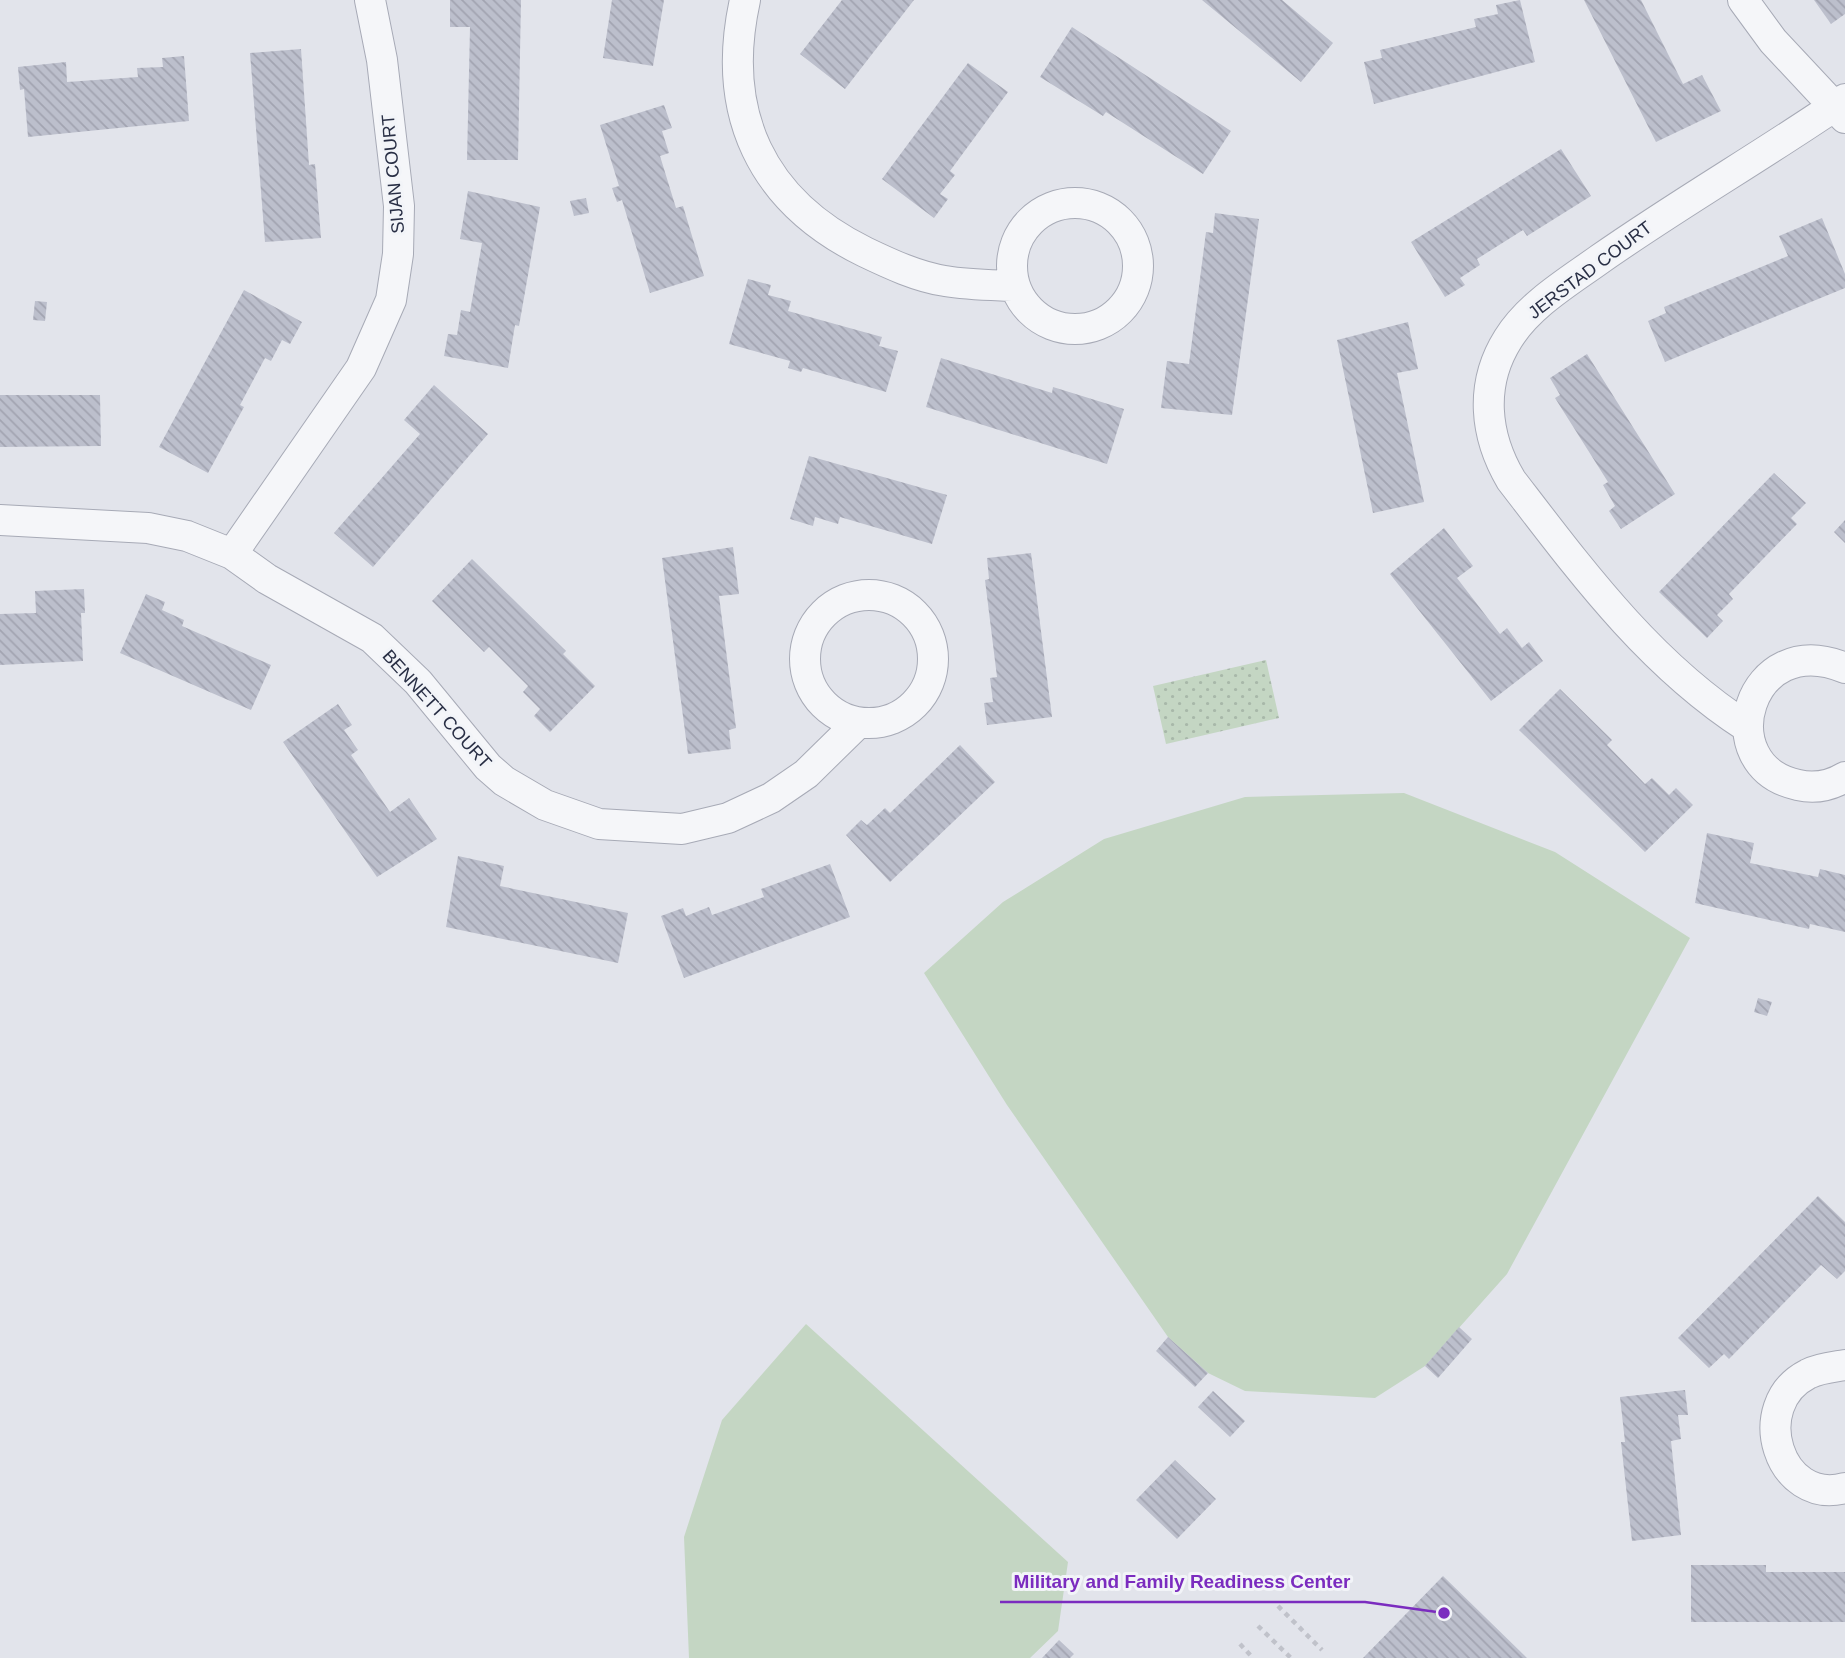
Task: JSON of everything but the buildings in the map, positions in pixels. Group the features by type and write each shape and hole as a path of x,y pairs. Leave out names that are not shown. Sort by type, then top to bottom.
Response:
{"street":[{"name":"SIJAN COURT","path":"232,554 361,368 391,300 398,254 399,206 382,60 370,0"},
{"path":"745,0 738,62 742,111 761,155 788,197 830,235 920,275 946,281 1015,286"},
{"path":"1743,0 1773,41 1842,107"},
{"name":"JERSTAD COURT","path":"1747,727 1679,677 1627,626 1511,480 1496,454 1490,428 1491,386 1507,340 1520,322 1546,299 1669,210 1842,107"},
{"path":"1072,203 1096,206 1116,217 1130,235 1138,257 1137,281 1128,302 1111,318 1090,328 1066,328 1044,322 1026,306 1015,286 1011,263 1017,240 1030,221 1049,208 1072,203"},
{"name":"BENNETT COURT","path":"0,520 148,527 187,536 232,554 267,579 372,638 418,682 473,750 504,781 545,805 599,824 682,828 729,818 771,798 806,774 858,723"},
{"path":"856,596 880,596 900,602 921,620 933,647 929,684 918,702 889,720 858,723 834,713 808,681 804,659 806,642 813,626 827,610 856,596"},
{"path":"1845,668 1825,660 1802,659 1779,667 1761,683 1750,704 1747,727 1753,750 1767,770 1787,783 1810,788 1834,784 1845,777"},
{"path":"1845,1365 1810,1373 1795,1382 1776,1410 1774,1441 1791,1473 1805,1483 1834,1491 1845,1488"}],"path":[{"path":"1278,1606 1322,1650"},
{"path":"1258,1626 1291,1658"},
{"path":"1240,1644 1254,1658"}],"green space":[{"path":"1266,660 1279,718 1166,744 1153,686"},
{"path":"1404,793 1555,852 1690,938 1507,1274 1425,1366 1375,1398 1245,1391 1208,1373 1168,1337 1007,1105 924,973 1003,902 1104,839 1245,797"},
{"path":"806,1324 1068,1562 1058,1631 1030,1658 689,1658 684,1537 722,1420"}],"place":[{"name":"Military and Family Readiness Center","path":"1444,1613"}]}
